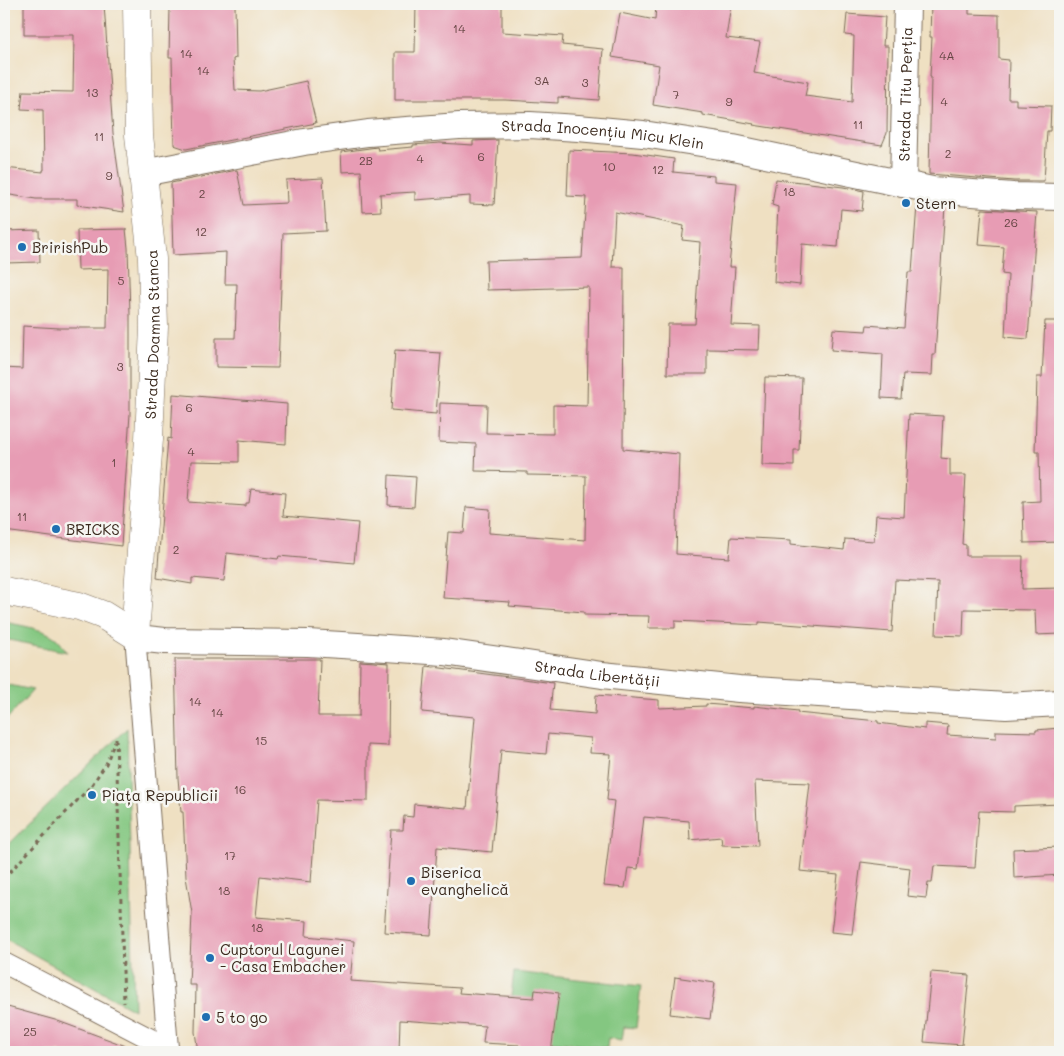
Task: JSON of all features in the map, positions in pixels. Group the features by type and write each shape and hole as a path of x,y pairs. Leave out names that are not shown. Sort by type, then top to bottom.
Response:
{"street":[{"name":"Strada Doamna Stanca","path":"135,635 149,439 154,327 152,259 138,106 137,4"},
{"name":"Strada Titu Perția","path":"903,184 907,4"},
{"name":"Strada Inocențiu Micu Klein","path":"143,173 304,142 368,133 459,126 530,125 643,134 733,148 903,184 958,193 1060,197"},
{"path":"4,591 79,606 103,615 135,635 169,1050"},
{"name":"Strada Libertății","path":"135,635 146,639 165,641 318,644 444,652 602,675 739,689 1006,706 1060,703"},
{"path":"4,963 169,1050"}],"path":[{"path":"4,878 91,786 106,764 116,738 124,1004"}],"green space":[{"path":"4,622 46,633 57,639 67,652 4,639"},
{"path":"4,684 33,690 4,722"},
{"path":"127,728 134,1010 4,938 4,849"},
{"path":"514,972 641,986 636,1028 624,1027 622,1040 608,1038 607,1048 506,1036"}],"building":[{"path":"24,4 104,4 113,133 124,212 77,205 77,199 36,199 4,194 4,168 43,172 44,170 43,110 21,109 23,91 73,92 74,35 24,35"},
{"path":"171,4 235,4 236,58 233,59 235,90 259,91 306,81 316,123 186,149 174,145 172,58 169,58"},
{"path":"416,4 502,4 502,32 563,36 562,45 603,49 599,100 558,97 558,103 505,100 395,100 395,52 415,52"},
{"path":"656,4 731,4 726,38 760,42 754,73 808,82 805,96 852,102 854,36 845,35 847,14 885,17 883,46 888,46 887,133 882,145 753,125 703,115 703,113 653,105 659,65 612,57 620,13 655,20"},
{"path":"931,4 969,4 969,14 999,15 999,59 1009,60 1008,99 1016,99 1016,105 1051,106 1050,131 1047,131 1044,181 1014,181 929,174"},
{"path":"498,140 494,205 470,204 470,196 415,200 415,192 380,194 381,211 363,212 361,171 342,172 341,152 377,147 378,150 440,143 473,145 473,141"},
{"path":"569,150 633,153 674,159 673,172 714,176 714,181 737,183 729,267 735,267 731,325 760,326 759,350 707,349 707,374 667,374 668,324 695,324 700,242 682,240 684,226 615,212 612,267 624,267 623,449 679,454 676,554 729,558 731,537 791,540 791,544 844,550 845,539 874,541 876,515 904,517 909,414 943,416 941,458 950,459 950,475 966,475 962,544 966,545 966,556 1023,556 1022,589 1060,588 1060,634 1036,635 1035,610 964,609 963,636 936,635 938,582 895,580 892,632 759,622 759,625 675,621 675,628 648,628 649,616 584,615 584,612 509,606 510,602 443,598 448,532 464,533 466,507 490,509 489,533 585,540 586,476 527,475 527,472 475,471 476,444 439,442 440,403 487,405 486,433 553,434 553,405 587,406 589,287 487,290 486,261 582,258 586,197 567,196"},
{"path":"237,170 244,205 287,203 286,180 323,178 326,231 283,233 278,368 216,367 216,338 235,338 237,284 225,284 226,252 173,255 171,183"},
{"path":"776,179 864,191 862,211 841,209 838,247 802,244 800,285 774,282 778,207 772,205"},
{"path":"928,204 945,206 932,375 903,374 901,399 881,398 883,354 831,350 833,329 866,331 867,325 904,328 908,272 912,272 917,205 928,206"},
{"path":"982,209 1037,212 1028,339 1005,337 1008,275 1002,274 1004,247 979,245"},
{"path":"126,229 130,314 130,414 121,546 4,531 4,368 22,369 23,326 107,328 108,269 78,270 77,230"},
{"name":"BririshPub","path":"39,230 40,262 5,263 4,231"},
{"path":"1045,321 1060,321 1060,542 1024,543 1023,502 1040,501 1039,452 1035,452 1037,377 1042,377"},
{"path":"395,350 441,353 436,414 391,410"},
{"path":"765,377 802,378 799,450 794,450 794,466 762,465"},
{"path":"173,394 287,404 286,444 239,440 239,462 191,461 188,502 246,506 246,503 249,503 251,489 285,493 283,516 358,523 354,563 279,556 278,559 227,553 224,581 192,578 192,584 157,578 168,438 171,439"},
{"path":"389,475 416,477 414,507 388,505"},
{"path":"175,659 320,659 318,716 359,716 360,661 389,663 388,746 368,745 368,801 317,800 311,882 260,876 256,917 307,921 306,936 354,941 350,981 460,988 459,993 534,998 535,990 559,993 551,1052 518,1052 519,1045 483,1043 485,1026 400,1020 399,1052 198,1052 195,1032 196,985 189,985 192,913 186,877 183,812 181,812 178,778"},
{"path":"426,666 553,683 550,710 595,714 596,695 659,700 659,708 706,706 706,704 754,708 754,706 798,711 797,713 878,721 878,723 925,729 925,723 948,725 947,735 996,738 996,731 1036,732 1036,730 1060,728 1060,804 1014,806 1014,812 979,811 975,868 934,866 932,883 928,883 926,898 907,896 910,868 861,862 852,934 831,932 838,875 800,871 810,783 755,781 758,846 722,845 721,837 690,840 689,821 644,817 638,869 628,868 625,888 604,886 614,801 607,800 611,754 590,753 591,738 548,734 546,754 501,750 492,852 437,847 431,935 384,932 391,830 403,830 404,816 413,817 414,804 467,809 475,717 422,712"},
{"path":"1060,847 1060,875 1014,878 1013,849"},
{"path":"931,972 969,975 962,1045 924,1042"},
{"path":"675,977 715,983 710,1019 670,1014"},
{"path":"4,1006 55,1020 137,1050 136,1052 4,1052"}],"place":[{"name":"Stern","path":"906,203"},
{"name":"BririshPub","path":"22,247"},
{"name":"BRICKS","path":"56,529"},
{"name":"Piața Republicii","path":"92,795"},
{"name":"Biserica evanghelică","path":"411,881"},
{"name":"Cuptorul Lagunei - Casa Embacher","path":"210,958"},
{"name":"5 to go","path":"206,1017"}]}
